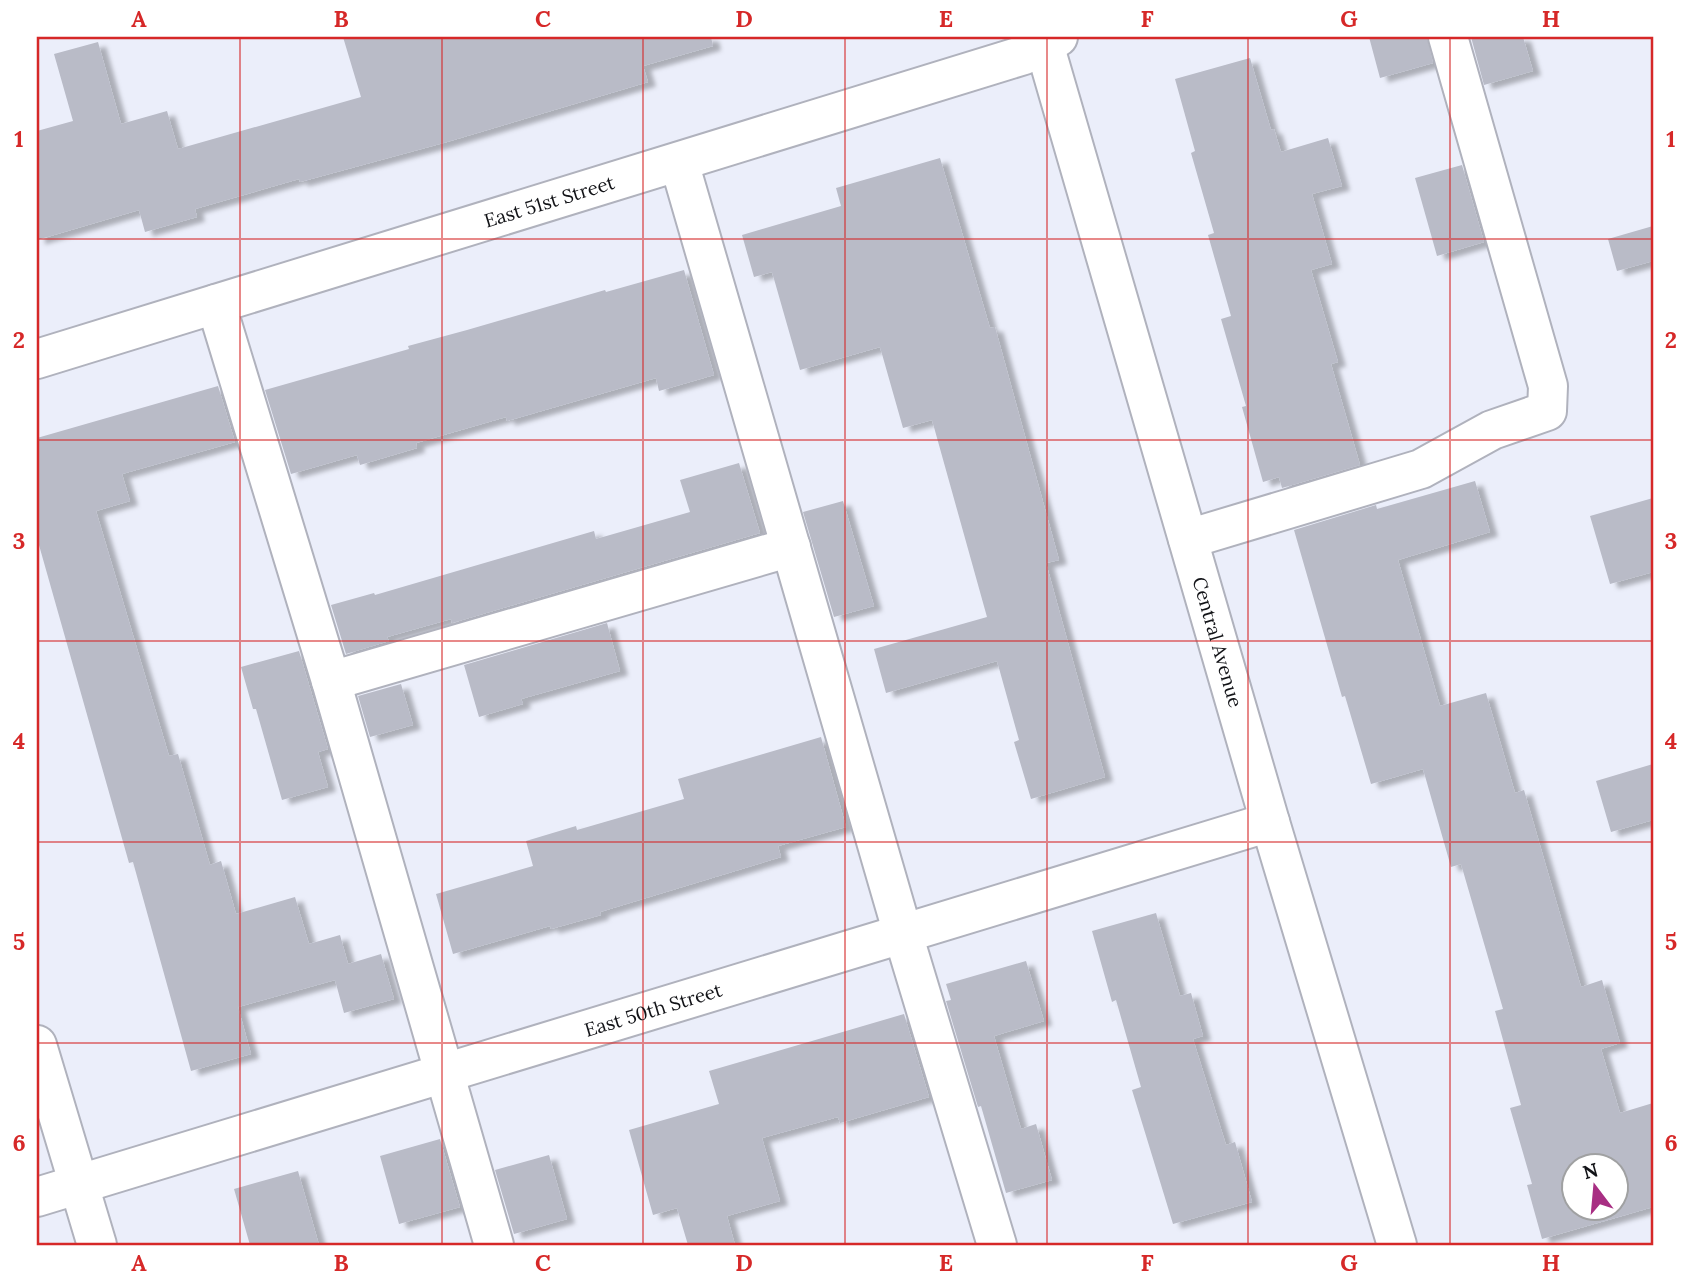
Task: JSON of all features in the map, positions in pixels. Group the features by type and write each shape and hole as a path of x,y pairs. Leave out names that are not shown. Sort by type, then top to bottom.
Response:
{"street":[{"path":"1188,539 1421,470 1492,430 1547,411 1548,386 1448,37"},
{"name":"Central Avenue","path":"1048,39 1188,539 1397,1245"},
{"name":"East 51st Street","path":"37,359 1024,55 1048,39"},
{"path":"679,162 903,934 997,1245"},
{"path":"216,304 331,681 442,1073 494,1245"},
{"path":"331,681 791,547"},
{"name":"East 50th Street","path":"37,1196 1270,822"},
{"path":"37,1045 97,1245"}],"building":[{"path":"343,37 711,37 713,46 643,66 648,82 447,142 300,182 299,179 195,209 197,217 145,232 139,210 37,240 37,131 73,121 54,54 98,42 121,124 167,111 178,149 361,97"},
{"path":"1369,37 1427,37 1433,63 1380,78"},
{"path":"1471,37 1523,37 1533,71 1484,85"},
{"path":"1250,58 1271,130 1274,129 1281,152 1328,138 1342,186 1312,194 1332,264 1311,270 1338,362 1331,364 1360,465 1282,488 1279,477 1263,482 1242,407 1246,406 1221,319 1231,316 1208,235 1214,233 1191,153 1195,151 1175,79"},
{"path":"940,158 990,328 995,327 1059,560 1046,563 1105,777 1031,799 1014,742 1019,740 997,661 886,693 874,649 987,617 932,420 903,428 880,347 800,370 772,272 754,277 742,235 841,206 836,188"},
{"path":"1462,165 1484,242 1437,256 1415,178"},
{"path":"1653,226 1653,261 1617,271 1608,239"},
{"path":"684,270 714,375 659,391 656,378 507,421 506,417 416,443 417,448 360,465 357,455 291,474 265,390 409,349 408,346"},
{"path":"218,386 235,442 122,474 130,501 96,511 169,756 178,754 210,865 221,861 236,914 295,897 309,944 340,935 348,964 381,954 394,999 344,1013 335,980 238,1007 251,1054 191,1071 133,862 129,863 37,538 37,438"},
{"path":"739,463 760,533 452,623 451,619 387,637 389,641 346,654 331,605 374,593 375,595 594,531 596,539 690,512 680,480"},
{"path":"1475,481 1490,532 1398,560 1440,706 1486,693 1515,793 1524,790 1581,987 1602,980 1620,1043 1601,1049 1620,1113 1653,1103 1653,1207 1630,1214 1630,1152 1560,1152 1560,1222 1601,1222 1542,1239 1527,1185 1532,1184 1510,1108 1521,1105 1495,1011 1503,1009 1461,864 1451,867 1423,769 1371,784 1345,696 1342,697 1294,530 1376,505 1377,509"},
{"path":"1653,498 1653,572 1610,584 1590,516"},
{"path":"843,501 874,606 834,617 803,512"},
{"path":"607,623 620,671 521,699 523,704 479,717 464,665"},
{"path":"299,651 328,749 318,752 328,787 282,800 241,667"},
{"path":"401,684 413,725 370,737 358,696"},
{"path":"821,737 846,827 778,846 781,857 600,912 601,915 551,929 550,926 453,954 436,894 533,866 526,841 576,826 577,830 684,799 678,779"},
{"path":"1653,764 1653,820 1611,832 1596,781"},
{"path":"1156,913 1180,996 1191,993 1203,1036 1193,1039 1226,1145 1235,1142 1252,1202 1173,1224 1132,1090 1141,1087 1116,1000 1112,1002 1092,931"},
{"path":"1026,961 1044,1021 994,1036 1021,1129 1036,1124 1052,1180 1006,1193 946,1001 951,1000 946,984"},
{"path":"904,1014 929,1097 840,1123 838,1117 762,1138 780,1201 727,1216 735,1245 688,1245 677,1208 653,1215 629,1130 719,1104 709,1071"},
{"path":"440,1139 460,1207 399,1224 380,1156"},
{"path":"549,1155 567,1219 514,1234 495,1170"},
{"path":"298,1171 319,1245 250,1245 234,1189"}]}
